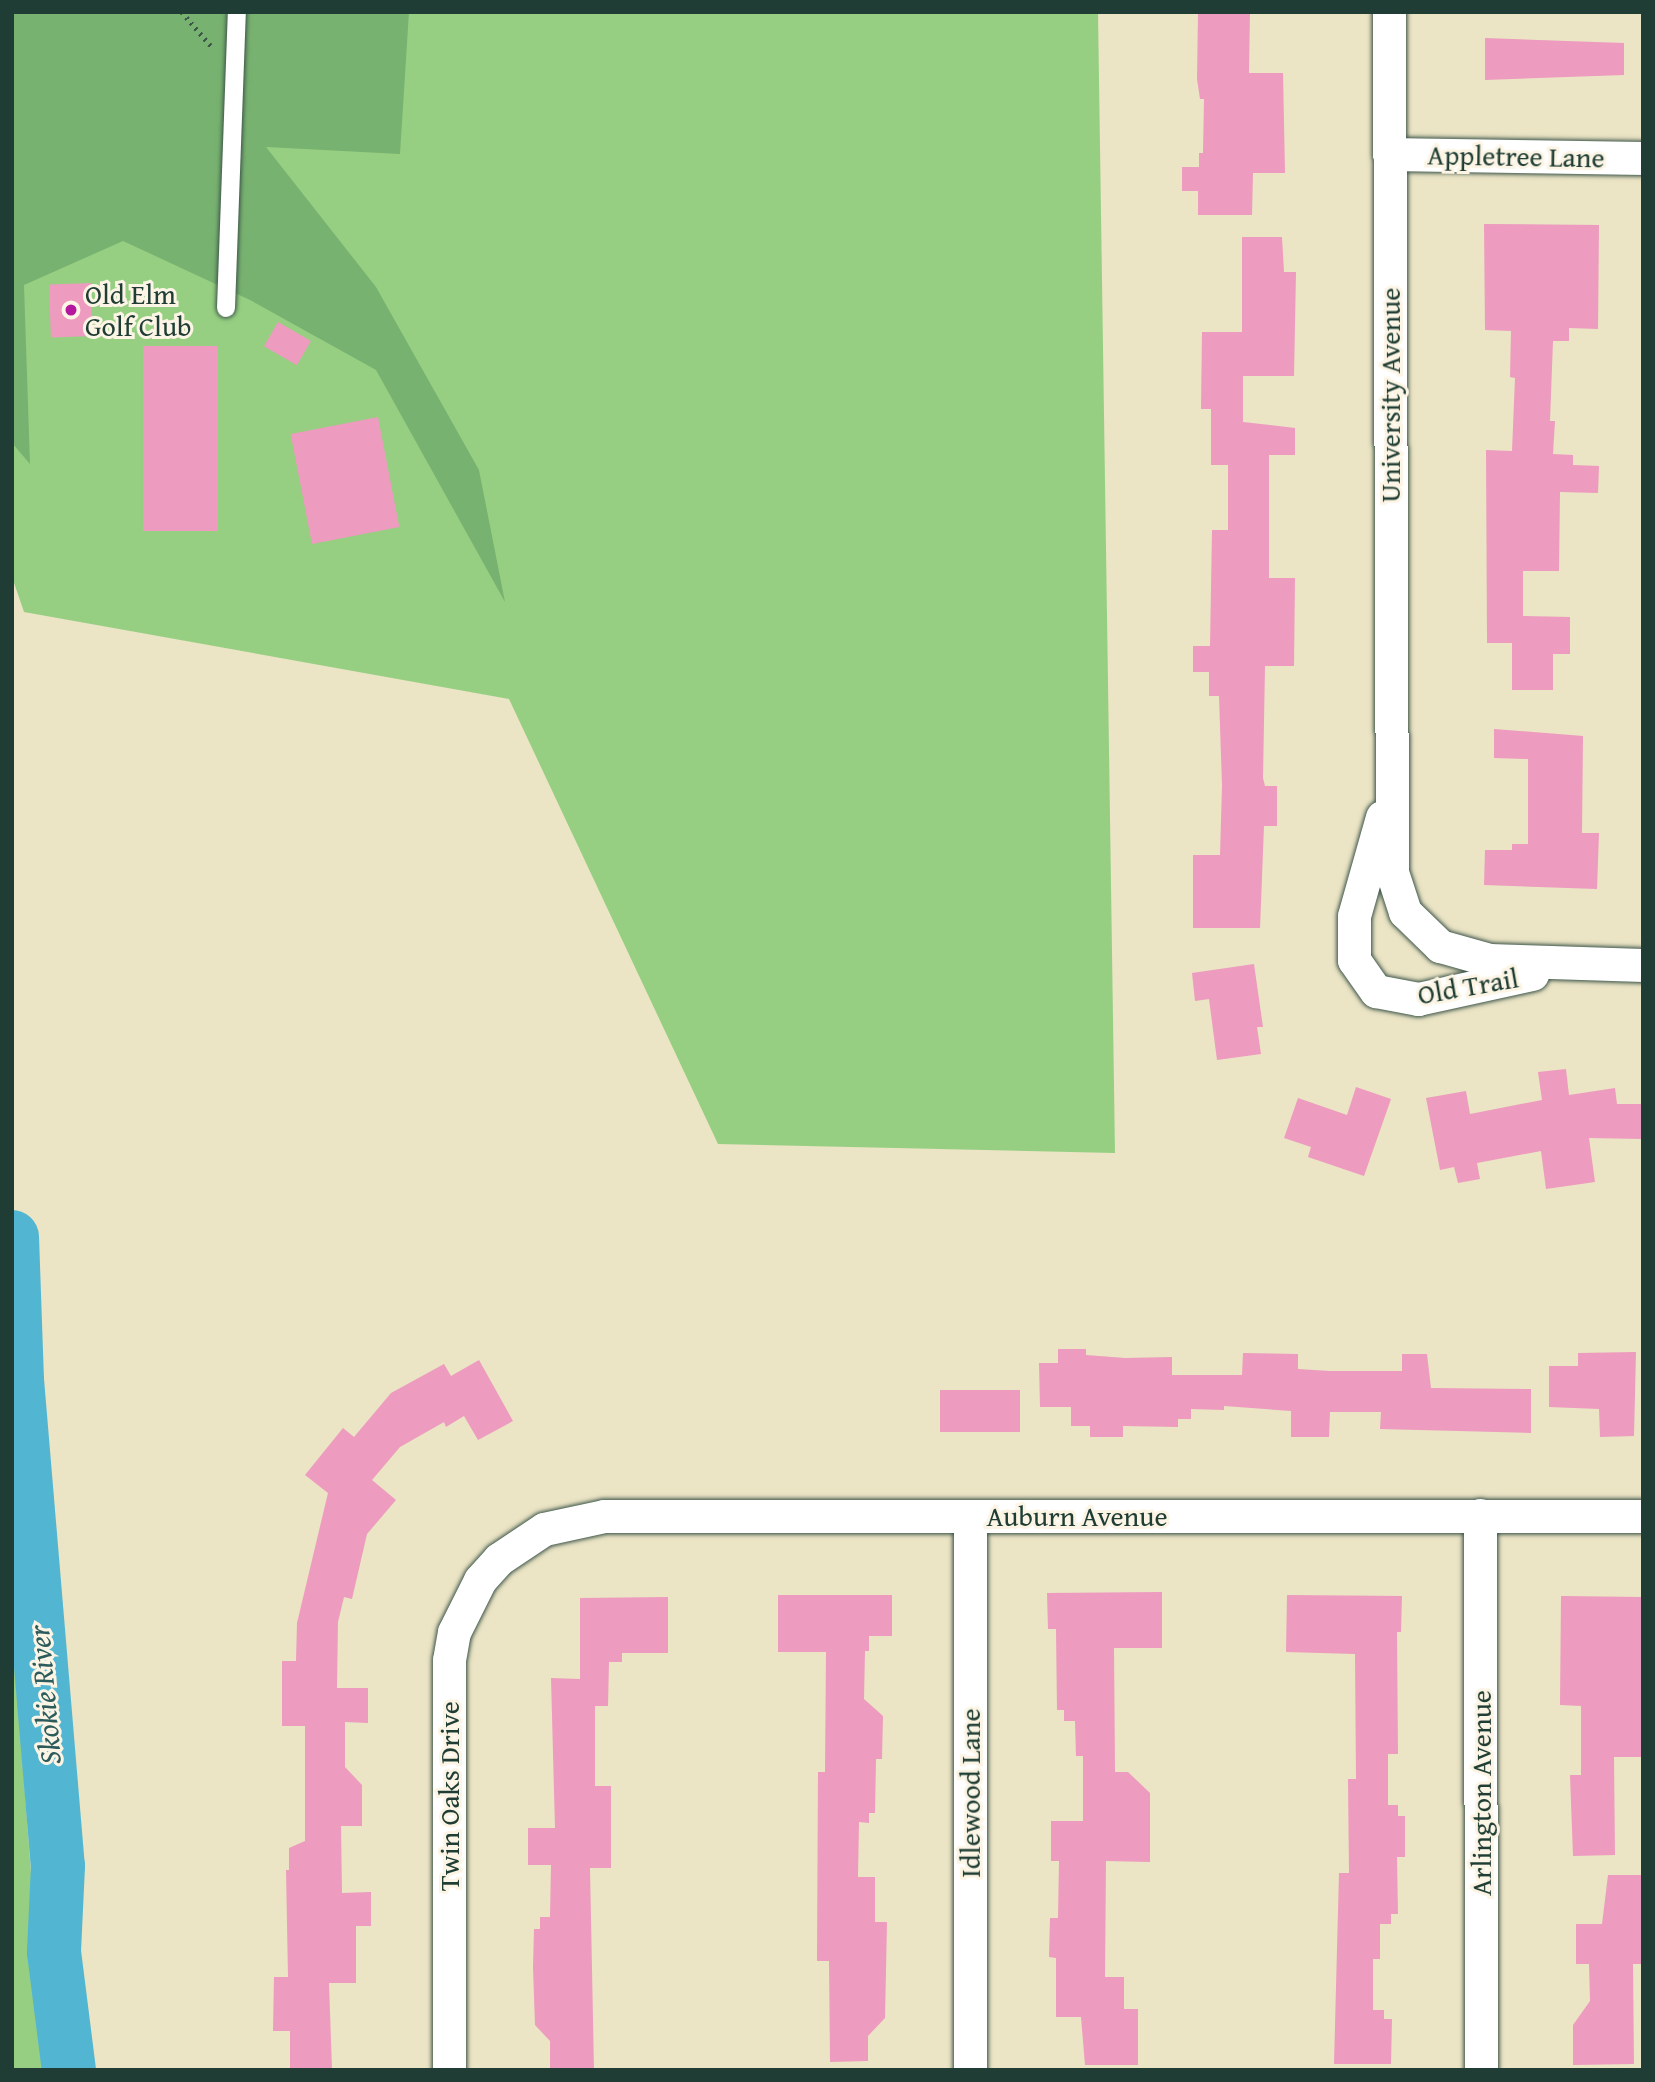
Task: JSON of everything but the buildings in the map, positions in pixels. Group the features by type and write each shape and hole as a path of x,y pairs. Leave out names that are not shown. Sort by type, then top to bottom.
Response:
{"street":[{"name":"University Avenue","path":"1389,12 1392,872 1405,912 1440,947 1489,960 1577,965"},
{"name":"Appletree Lane","path":"1389,154 1643,158"},
{"name":"Old Trail","path":"1393,778 1354,916 1354,960 1376,991 1418,999 1577,965"},
{"path":"1577,965 1643,965"},
{"name":"Arlington Avenue","path":"1480,1516 1481,2070"},
{"name":"Auburn Avenue","path":"518,1546 544,1529 604,1517 1643,1516"},
{"name":"Idlewood Lane","path":"970,1517 970,2070"},
{"name":"Twin Oaks Drive","path":"449,2070 449,1660 454,1632 480,1580 518,1546"}],"lane":[{"path":"226,308 237,12"}],"path":[{"path":"182,12 234,73"}],"green space":[{"path":"12,12 1098,12 1115,1153 718,1144 509,699 24,612 12,577"},
{"path":"12,12 409,12 400,154 266,147 376,287 479,470 505,602 376,370 250,300 123,241 24,285 30,464 12,443"},
{"path":"12,1624 46,2070 12,2070"}],"waterway":[{"name":"Skokie River","path":"12,1237 17,1380 58,1866 54,1952 69,2070"}],"place":[{"name":"Old Elm Golf Club","path":"71,310"}]}
